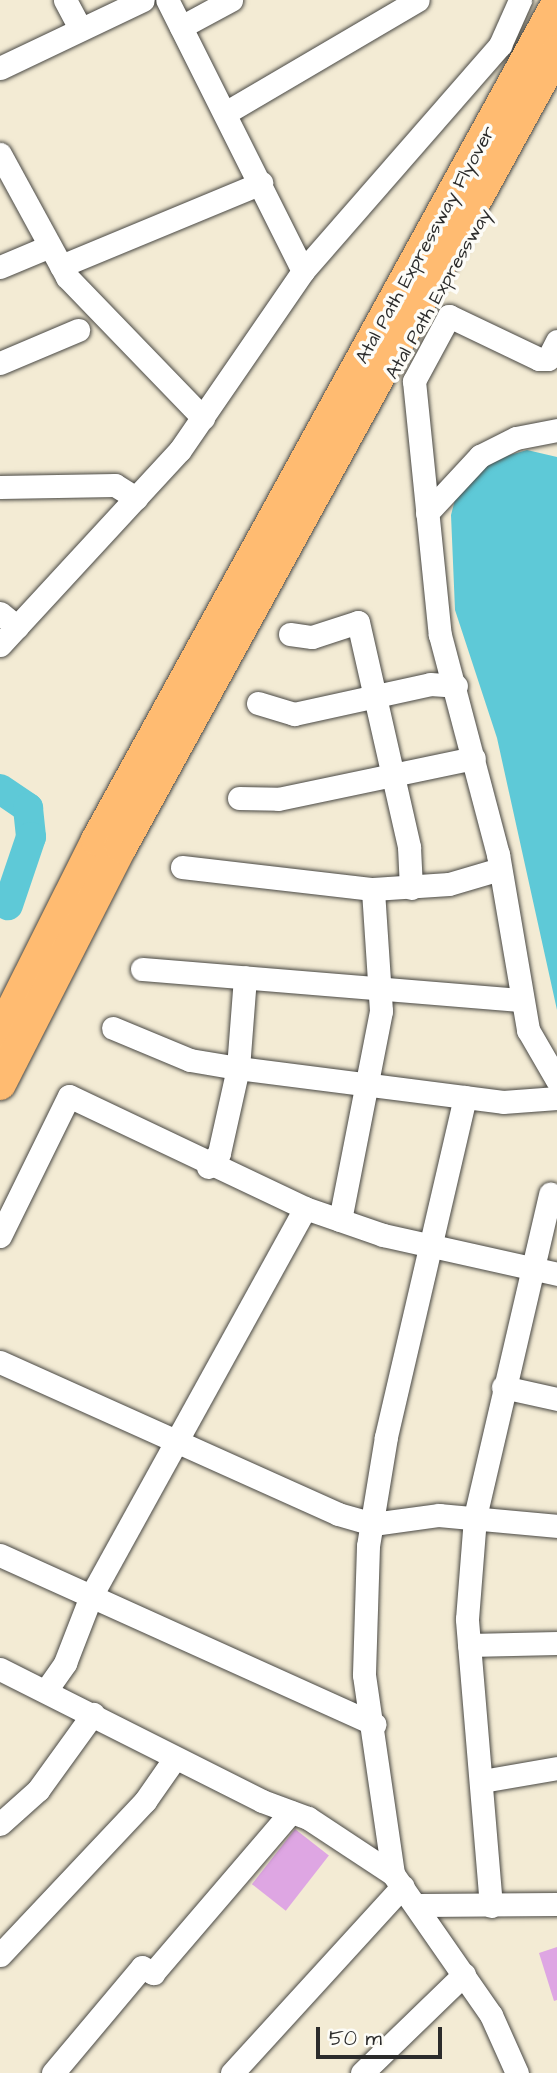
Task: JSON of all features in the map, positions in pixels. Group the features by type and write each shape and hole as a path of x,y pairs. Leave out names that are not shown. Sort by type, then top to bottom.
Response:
{"highway":[{"name":"Atal Path Expressway Flyover","path":"73,914 373,366 557,4"},
{"name":"Atal Path Expressway Flyover","path":"373,366 557,52"},
{"path":"0,1034 73,914"},
{"path":"0,1084 73,914"}],"street":[{"path":"65,0 80,28"},
{"path":"0,68 143,0"},
{"path":"167,0 227,112 303,271"},
{"path":"181,27 232,0"},
{"path":"227,112 418,0"},
{"path":"0,645 8,620 136,498 203,418 303,271 500,45 520,0"},
{"path":"304,493 374,318 542,0"},
{"name":"Atal Path Expressway","path":"304,493 442,294 557,84"},
{"path":"0,154 6,181 55,256 203,418"},
{"path":"0,267 55,256 261,183"},
{"path":"557,341 548,359 539,359 449,316 414,381 440,635 456,686 500,869 528,1030 557,1080"},
{"path":"0,363 78,330"},
{"path":"427,513 480,456 516,438 557,430"},
{"path":"0,488 115,485 136,498"},
{"path":"290,634 312,637 358,622 394,777 411,888"},
{"path":"258,703 293,714 375,695 456,686"},
{"path":"239,798 278,799 394,777 474,758"},
{"path":"182,867 373,889 411,888 500,869"},
{"path":"340,1220 381,1011 376,988 373,889"},
{"path":"142,969 522,1000"},
{"path":"208,1167 219,1153 238,1068 245,976"},
{"path":"113,1028 190,1059 238,1068 465,1097 557,1098"},
{"path":"0,1236 69,1096 208,1167 305,1208 340,1220 557,1274"},
{"path":"232,2073 398,1880 374,1724 363,1623 373,1524 396,1379 432,1244 465,1097"},
{"path":"491,1906 469,1645 475,1517 503,1387 550,1194"},
{"path":"47,1689 65,1663 91,1596 305,1208"},
{"path":"0,1362 174,1444 373,1524 475,1517 557,1526"},
{"path":"503,1387 557,1399"},
{"path":"0,1555 374,1724"},
{"path":"469,1645 557,1643"},
{"path":"0,1669 47,1689 175,1758 290,1812 398,1880 420,1905 464,1975 517,2073"},
{"path":"0,1824 38,1790 93,1714"},
{"path":"0,1955 145,1801 175,1758"},
{"path":"482,1781 557,1768"},
{"path":"53,2073 142,1967 153,1973 290,1812"},
{"path":"420,1905 557,1905"},
{"path":"362,2073 464,1975"}],"water":[{"path":"527,450 557,457 557,1010 497,738 455,610 451,515 457,492 489,461"}],"building":[{"path":"295,1829 329,1855 286,1911 252,1884"},
{"path":"557,1947 557,2000 554,2001 539,1953"}],"waterway":[{"path":"0,789 28,808 31,837 8,905"}]}
